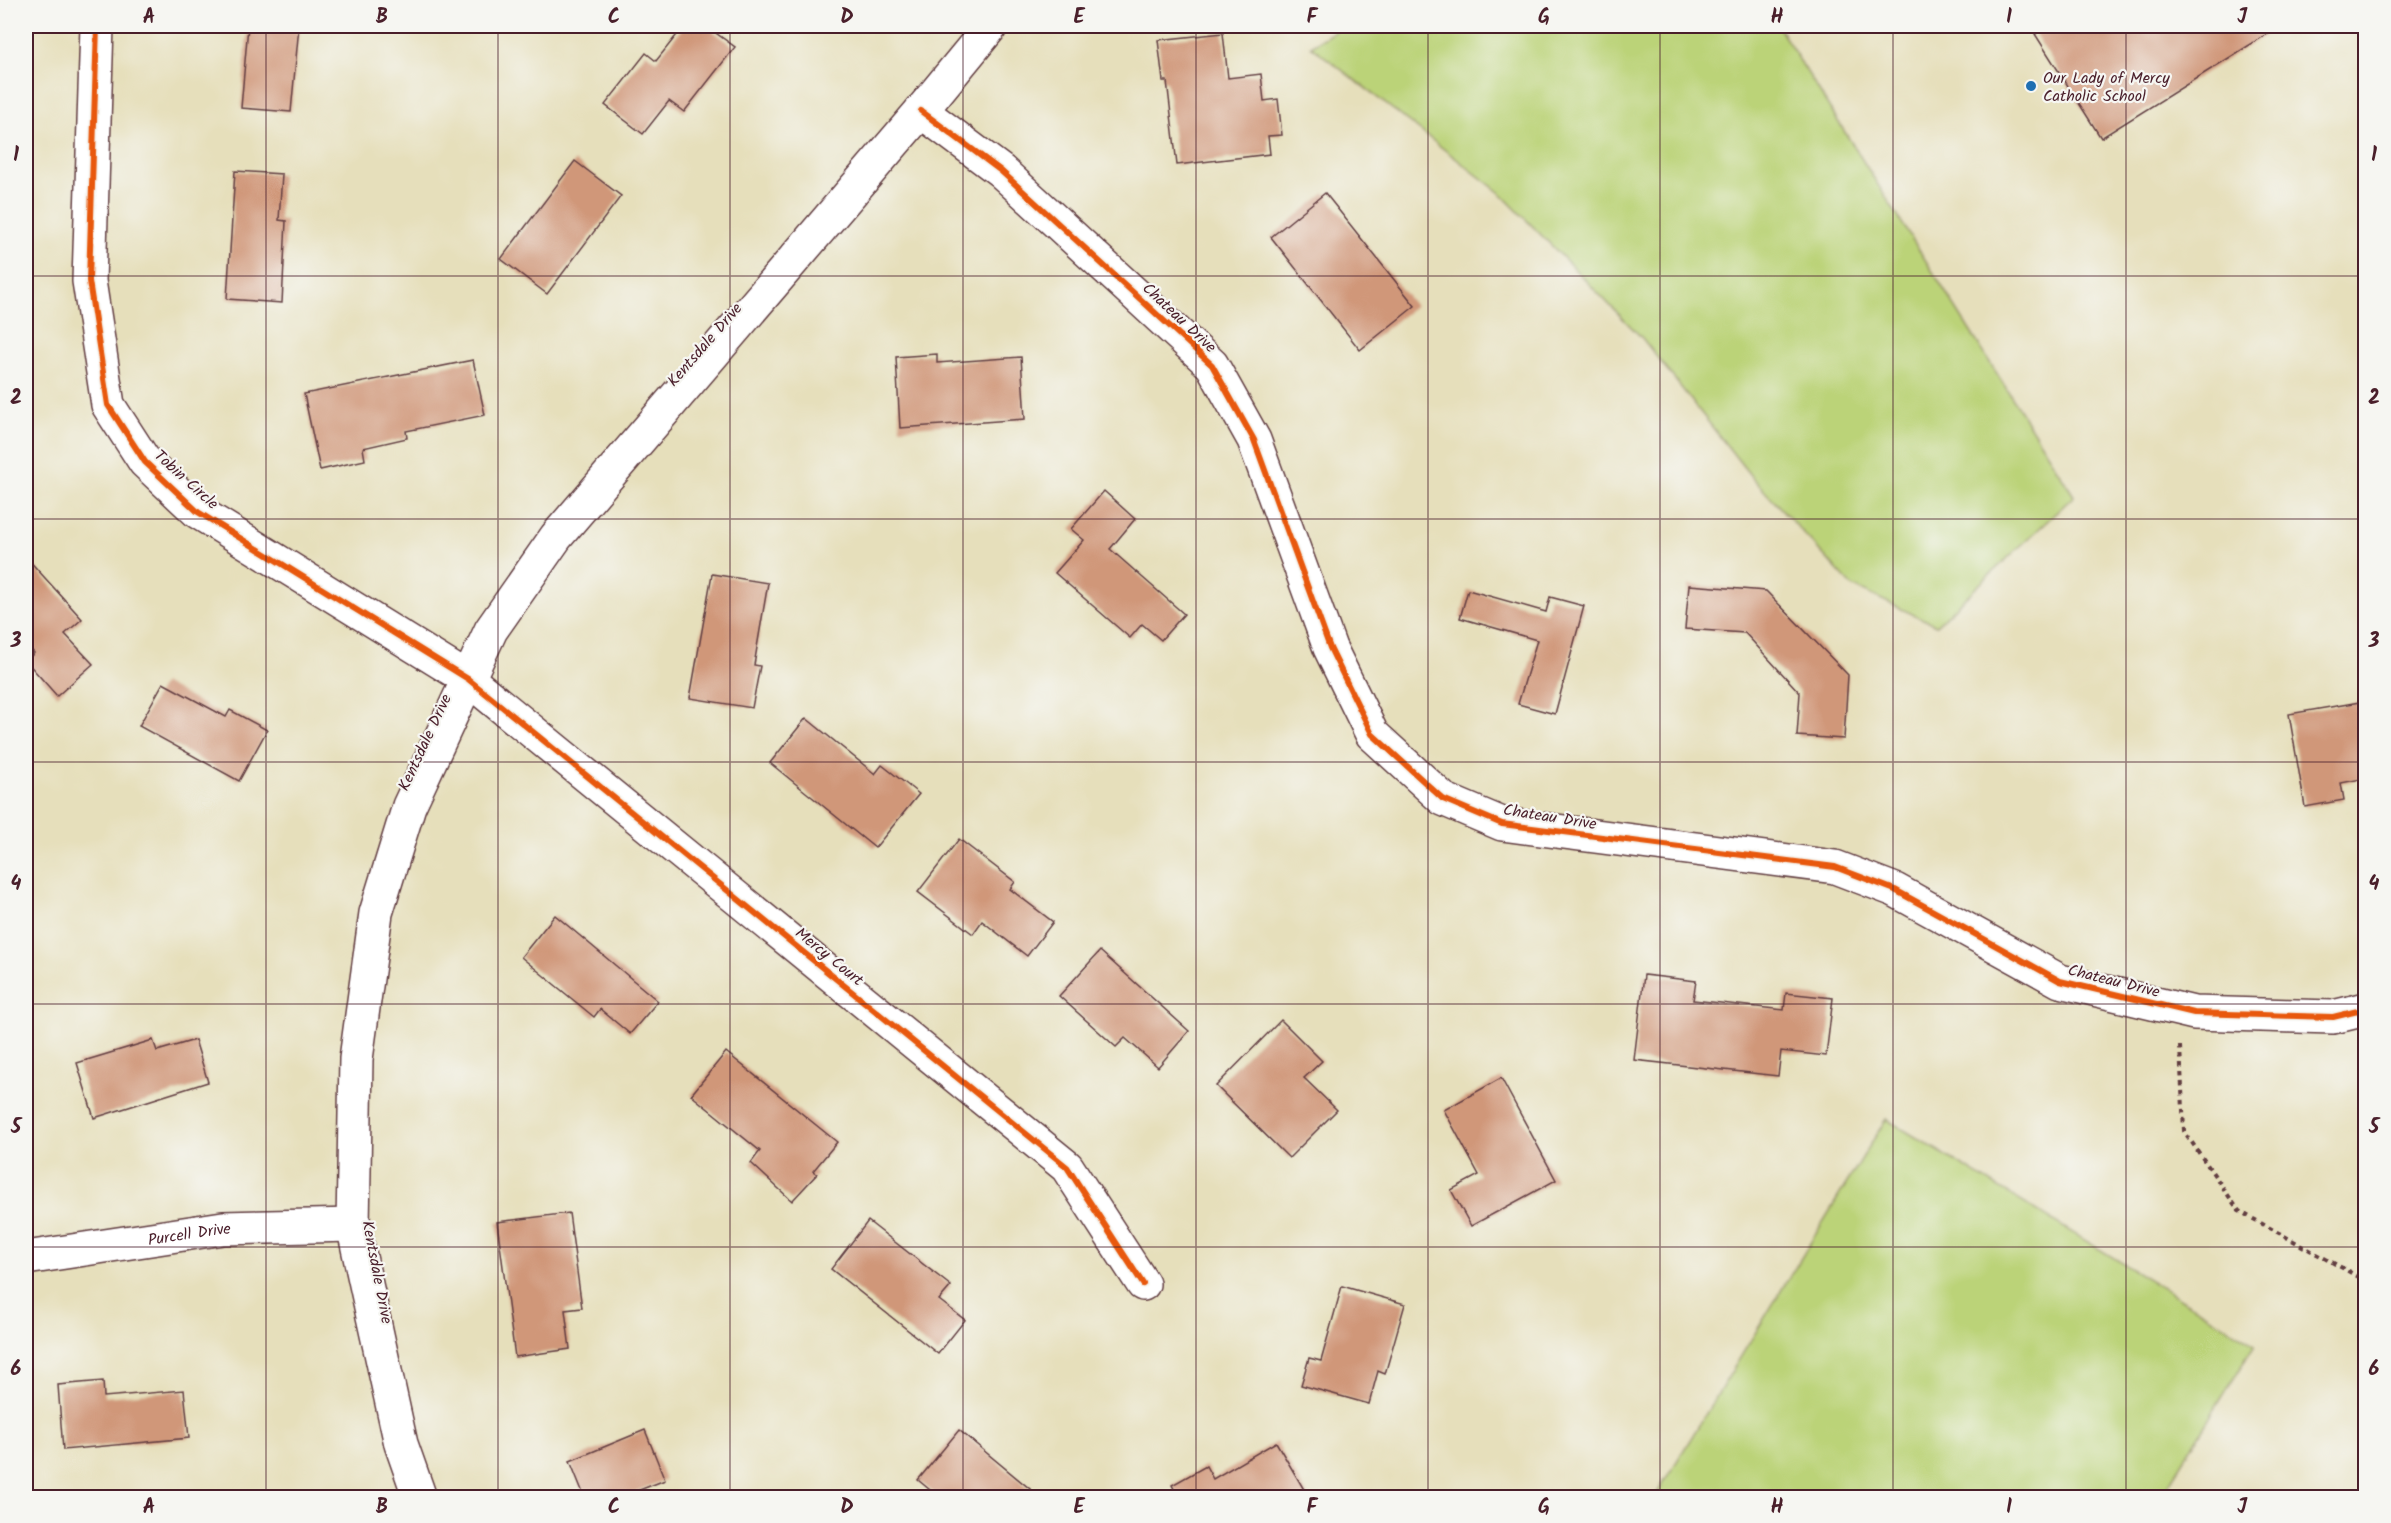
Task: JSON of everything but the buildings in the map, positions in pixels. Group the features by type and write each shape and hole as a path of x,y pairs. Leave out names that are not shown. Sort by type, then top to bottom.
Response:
{"street":[{"name":"Tobin Circle","path":"97,26 89,281 108,405 145,462 198,512 468,679"},
{"name":"Kentsdale Drive","path":"420,1497 401,1444 353,1225 356,1059 376,913 409,806 490,630 556,537 991,26"},
{"name":"Chateau Drive","path":"921,111 1001,171 1212,365 1254,440 1330,648 1372,734 1443,799 1502,824 1835,867 1895,890 2060,981 2194,1013 2333,1017 2366,1009"},
{"name":"Mercy Court","path":"468,679 1067,1167 1143,1284"},
{"name":"Purcell Drive","path":"26,1258 223,1228 353,1225"}],"path":[{"path":"2178,1009 2184,1131 2239,1211 2366,1281"}],"green space":[{"path":"1343,26 1778,26 2074,496 1936,625 1852,586 1750,475 1642,338 1499,192 1311,46"},
{"path":"1886,1119 2255,1344 2161,1497 1655,1497"}],"cycle path":[{"path":"97,26 89,281 108,405 145,462 198,512 468,679 1067,1167 1143,1284"},
{"path":"921,111 1001,171 1212,365 1254,440 1330,648 1372,734 1443,799 1502,824 1835,867 1895,890 2060,981 2194,1013 2333,1017 2366,1009"}],"place":[{"name":"Our Lady of Mercy Catholic School","path":"2031,86"}]}
